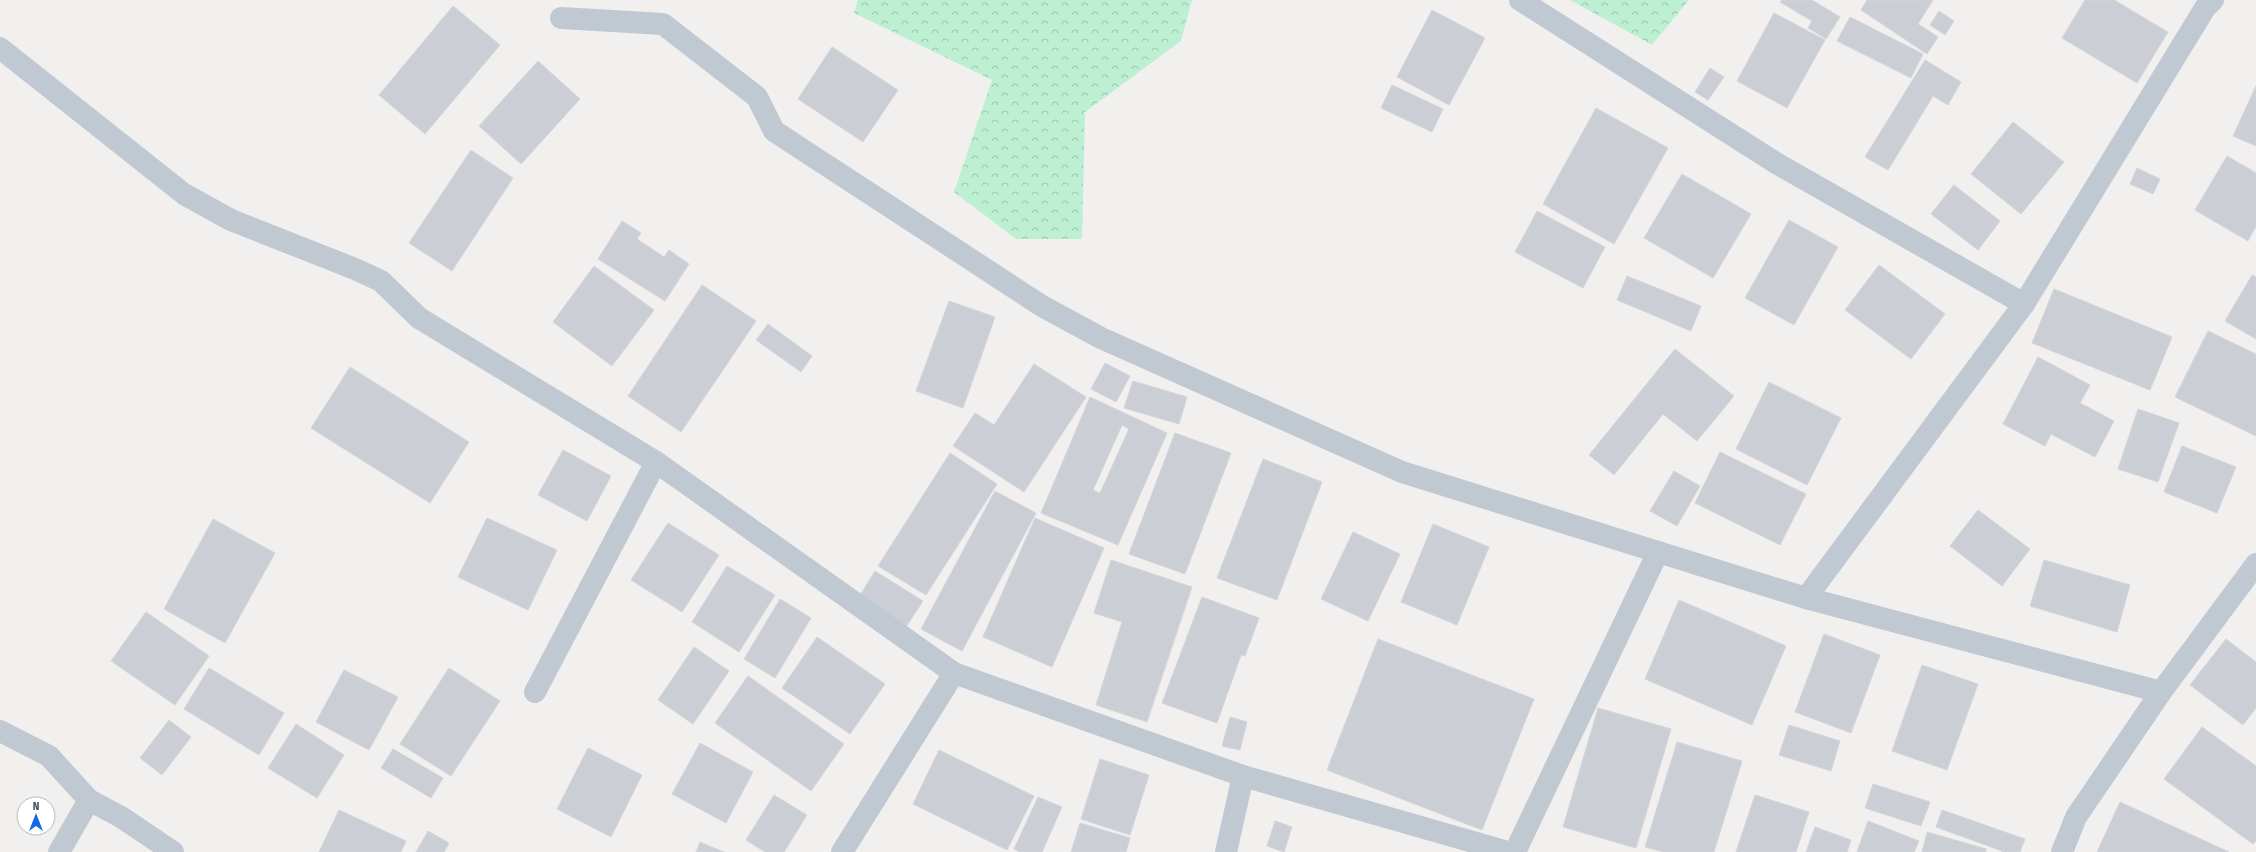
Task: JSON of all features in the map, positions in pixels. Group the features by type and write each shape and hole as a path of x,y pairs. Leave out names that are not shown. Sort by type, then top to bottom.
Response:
{"street":[{"path":"1520,0 1776,163 2024,304"},
{"path":"1806,598 2024,304 2203,3"},
{"path":"562,18 663,24 757,97 774,131 1042,306 1101,338 1402,472 1806,598 2161,692"},
{"path":"0,48 184,194 231,220 355,268 381,281 419,318 656,462 954,673 1242,776 1508,852"},
{"path":"535,692 656,462"},
{"path":"1515,852 1658,552"},
{"path":"2062,852 2076,817 2161,692 2256,564"},
{"path":"842,852 954,673"},
{"path":"0,732 49,756 89,800 121,817 173,852"},
{"path":"1226,852 1242,776"},
{"path":"59,852 89,800"}],"green space":[{"path":"858,0 1192,0 1181,41 1085,112 1082,239 1016,239 954,192 992,80 854,13"},
{"path":"1570,0 1689,0 1652,45"}],"building":[{"path":"1782,0 1812,0 1840,17 1826,39 1808,28 1812,21 1780,2"},
{"path":"1867,0 1933,0 1918,24 1938,37 1927,54 1861,10"},
{"path":"2085,0 2114,0 2168,32 2137,83 2062,38"},
{"path":"453,6 500,45 425,134 379,95"},
{"path":"1432,10 1485,38 1449,105 1397,77"},
{"path":"1939,11 1954,21 1945,35 1930,25"},
{"path":"1774,13 1825,40 1787,108 1737,81"},
{"path":"1850,17 1923,54 1911,78 1837,41"},
{"path":"832,47 898,90 863,142 798,99"},
{"path":"1925,60 1961,82 1948,105 1933,96 1888,170 1865,157"},
{"path":"538,61 580,99 521,164 479,126"},
{"path":"1710,68 1724,77 1708,100 1695,92"},
{"path":"1392,85 1443,109 1432,132 1381,108"},
{"path":"2256,86 2256,146 2233,136"},
{"path":"1596,108 1668,148 1614,244 1543,204"},
{"path":"2013,122 2064,162 2021,214 1971,174"},
{"path":"471,150 513,178 452,271 409,243"},
{"path":"2227,156 2256,173 2256,226 2248,241 2195,210"},
{"path":"2137,168 2160,179 2153,194 2130,184"},
{"path":"1682,174 1751,214 1713,278 1644,238"},
{"path":"1954,185 2000,221 1978,250 1931,214"},
{"path":"1537,211 1605,247 1583,288 1515,252"},
{"path":"1789,220 1838,247 1794,325 1745,298"},
{"path":"622,221 641,233 637,239 664,257 669,250 689,264 665,301 598,259"},
{"path":"1879,265 1945,314 1911,359 1845,310"},
{"path":"594,266 654,310 612,366 553,322"},
{"path":"2252,275 2256,277 2256,339 2225,321"},
{"path":"1627,276 1701,306 1691,331 1617,300"},
{"path":"702,285 756,321 681,432 628,396"},
{"path":"2054,289 2172,337 2150,390 2032,343"},
{"path":"949,301 995,317 963,408 916,391"},
{"path":"768,324 812,356 801,372 756,340"},
{"path":"2208,331 2256,354 2256,436 2175,397"},
{"path":"1675,349 1734,396 1697,441 1663,414 1614,475 1589,455"},
{"path":"2038,357 2090,385 2080,403 2114,421 2095,457 2051,434 2045,446 2003,424"},
{"path":"1105,363 1130,376 1116,402 1091,389"},
{"path":"1034,364 1086,397 1024,492 953,446 975,413 994,425"},
{"path":"350,367 469,442 430,503 311,428"},
{"path":"1133,381 1187,397 1179,424 1124,408"},
{"path":"1769,382 1841,418 1807,485 1736,449"},
{"path":"1090,397 1167,433 1118,545 1041,513","holes":["1122,425 1129,429 1100,493 1093,490"]},
{"path":"2138,409 2179,423 2158,482 2118,469"},
{"path":"1175,433 1231,453 1185,574 1129,554"},
{"path":"2182,446 2236,467 2217,513 2164,492"},
{"path":"563,450 611,476 587,521 538,495"},
{"path":"1720,452 1806,494 1780,545 1695,503"},
{"path":"950,453 997,484 926,595 878,566"},
{"path":"1263,459 1322,482 1277,600 1217,578"},
{"path":"1674,471 1700,486 1677,526 1650,511"},
{"path":"995,491 1036,513 962,651 921,629"},
{"path":"1978,510 2030,549 2002,586 1950,546"},
{"path":"487,518 557,550 528,610 458,577"},
{"path":"1035,518 1104,548 1052,667 983,637"},
{"path":"213,519 275,553 225,643 164,609"},
{"path":"668,523 719,555 682,612 631,580"},
{"path":"1433,524 1489,547 1457,625 1401,602"},
{"path":"1353,532 1400,554 1368,621 1321,599"},
{"path":"1111,560 1192,587 1147,722 1096,705 1122,622 1094,613"},
{"path":"2044,560 2130,585 2117,632 2030,606"},
{"path":"727,566 775,595 739,652 692,622"},
{"path":"875,571 923,601 906,627 859,597"},
{"path":"1202,597 1259,618 1245,656 1241,655 1217,723 1162,703"},
{"path":"780,599 811,618 775,678 744,659"},
{"path":"1679,600 1786,646 1752,725 1645,679"},
{"path":"146,612 209,656 175,705 111,661"},
{"path":"1824,634 1880,655 1851,733 1795,712"},
{"path":"817,637 885,684 850,734 782,688"},
{"path":"1378,639 1534,699 1482,830 1327,770"},
{"path":"2226,639 2256,662 2256,708 2243,725 2190,685"},
{"path":"694,647 729,671 693,724 658,700"},
{"path":"1922,665 1978,684 1947,770 1892,751"},
{"path":"209,668 284,713 259,755 184,709"},
{"path":"449,668 500,701 451,776 400,744"},
{"path":"344,670 398,697 369,750 316,722"},
{"path":"748,676 844,744 811,791 715,723"},
{"path":"1598,708 1671,729 1636,848 1563,827"},
{"path":"1230,717 1247,722 1240,750 1222,746"},
{"path":"169,720 191,737 162,775 140,758"},
{"path":"296,724 344,755 317,798 268,768"},
{"path":"1789,725 1840,741 1831,771 1779,755"},
{"path":"2202,727 2256,766 2256,841 2253,844 2164,779"},
{"path":"1677,742 1742,761 1714,852 1664,852 1645,847"},
{"path":"700,743 753,772 726,823 672,794"},
{"path":"588,748 642,775 611,837 557,809"},
{"path":"393,749 443,778 431,798 381,768"},
{"path":"939,750 1034,796 1007,850 913,804"},
{"path":"1100,759 1149,775 1130,835 1081,819"},
{"path":"1873,784 1930,802 1921,826 1865,808"},
{"path":"774,795 807,815 784,852 765,852 746,840"},
{"path":"1755,795 1809,812 1796,852 1736,852"},
{"path":"1038,797 1062,807 1042,852 1020,852 1014,849"},
{"path":"2120,802 2229,852 2097,852"},
{"path":"339,810 406,841 401,852 319,852"},
{"path":"1942,810 2025,839 2020,852 2002,852 1936,827"},
{"path":"1275,821 1292,827 1284,852 1267,846"},
{"path":"1868,821 1919,841 1914,852 1857,852"},
{"path":"1080,823 1130,838 1126,852 1071,852"},
{"path":"1815,827 1851,840 1847,852 1806,852"},
{"path":"428,831 449,843 444,852 416,852"},
{"path":"1927,832 1986,849 1986,852 1922,852"},
{"path":"700,842 724,852 696,852"}]}
